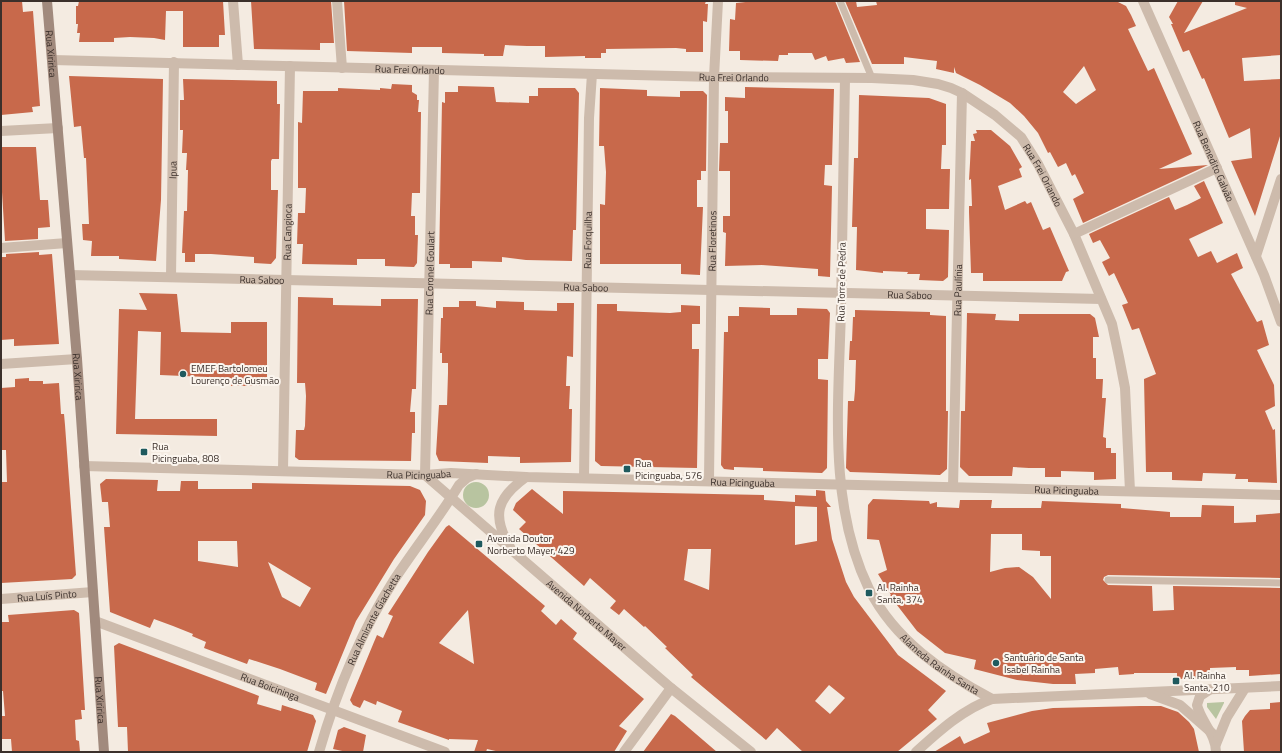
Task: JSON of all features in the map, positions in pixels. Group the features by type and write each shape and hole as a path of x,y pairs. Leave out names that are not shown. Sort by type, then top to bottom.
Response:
{"street":[{"name":"Rua Xiririca","path":"46,1 53,60 70,275 104,752"},
{"path":"233,1 238,64"},
{"path":"337,1 342,68"},
{"name":"Rua Floretinos","path":"708,480 714,77 718,1"},
{"name":"Rua Benedito Galvão","path":"1143,1 1256,256 1281,322"},
{"name":"Rua Frei Orlando","path":"53,60 714,77 872,78 913,80 938,84 962,93 1007,124 1022,137 1038,164 1074,234 1112,324 1125,388 1130,491"},
{"name":"Ipua","path":"171,277 174,62"},
{"name":"Rua Cangioca","path":"283,470 290,66"},
{"name":"Rua Coronel Goulart","path":"425,476 434,70"},
{"name":"Rua Forquilha","path":"584,478 589,118 592,74"},
{"name":"Rua Torre de Pedra","path":"841,485 838,459 845,78"},
{"name":"Rua Paulínia","path":"953,487 962,93"},
{"path":"1,131 58,128"},
{"path":"1074,234 1217,168"},
{"path":"1256,256 1281,179"},
{"path":"1,248 67,243"},
{"name":"Rua Saboo","path":"70,275 1101,299"},
{"path":"1,364 76,359"},
{"name":"Rua Picinguaba","path":"84,466 283,470 425,476 452,473 526,477 708,480 841,485 1281,495"},
{"name":"Rua Almirante Giachetta","path":"319,752 333,710 360,643 377,609 394,580 459,485 467,478 476,474"},
{"name":"Avenida Norberto Mayer","path":"425,476 671,688 751,752"},
{"path":"513,552 502,531 498,514 500,506 509,491 526,477"},
{"name":"Alameda Rainha Santa","path":"841,485 851,536 860,568 870,590 883,612 902,635 927,660 963,684 992,699"},
{"name":"Rua Luís Pinto","path":"1,599 93,592"},
{"name":"Rua Boicininga","path":"95,621 445,752"},
{"path":"916,752 946,726 981,703 992,699 1281,686"},
{"path":"624,752 671,688"},
{"path":"1216,748 1227,717 1245,688"},
{"path":"1210,690 1200,696 1198,705 1212,733 1216,748"},
{"path":"1140,692 1180,705 1212,733"}],"lane":[{"path":"840,1 872,78"},
{"path":"1108,580 1281,583"}],"green space":[{"path":"476,482 485,486 489,495 485,504 476,508 467,504 463,495 467,486"},
{"path":"1224,702 1216,719 1207,707 1207,703"}],"building":[{"path":"1,1 22,1 23,12 33,11 40,106 32,107 33,112 1,115"},
{"path":"79,1 223,1 225,35 219,35 219,47 183,47 183,11 166,11 165,40 130,37 114,38 114,42 79,42 80,33 77,33 78,24 76,24 76,6 78,6"},
{"path":"251,1 331,1 334,43 320,43 320,50 254,49"},
{"path":"344,1 706,1 705,4 708,4 707,22 703,21 703,52 686,52 686,49 676,48 606,49 606,53 601,53 601,58 585,58 585,56 545,57 545,46 505,45 503,56 442,53 442,47 412,47 412,53 347,51"},
{"path":"755,1 835,1 860,62 846,63 844,58 828,61 826,56 815,60 812,53 788,53 788,55 779,55 778,61 740,60 740,51 729,51 730,19 735,20 736,3"},
{"path":"845,1 856,1 857,7 877,5 876,1 1116,1 1126,6 1131,15 1136,26 1128,29 1148,71 1154,68 1192,154 1159,169 1208,165 1083,223 1073,199 1084,193 1075,174 1072,176 1066,163 1058,167 1050,152 1048,153 1038,133 1024,116 1010,103 956,73 954,67 954,73 936,69 937,61 904,57 904,64 872,64","holes":["1084,66 1096,90 1076,104 1063,92"]},
{"path":"1178,1 1203,1 1184,33 1247,8 1235,5 1235,1 1281,1 1281,55 1242,58 1244,81 1281,79 1281,133 1255,216 1231,161 1252,158 1250,128 1229,138 1204,78 1202,79 1189,50 1183,52 1171,24 1173,24 1169,17"},
{"path":"69,76 163,79 161,200 156,261 119,259 119,256 91,256 92,241 83,240 82,224 89,224 86,158 84,158 81,126 74,127"},
{"path":"183,79 277,81 277,104 280,104 279,159 272,159 271,161 271,190 278,190 276,258 271,264 254,263 254,257 211,254 195,254 195,262 185,262 185,253 182,253 184,211 187,211 188,170 186,170 187,153 182,153 183,130 180,130 180,100 184,100"},
{"path":"392,84 412,85 412,92 417,95 417,100 419,100 418,112 421,112 420,193 412,193 411,216 415,216 415,235 418,235 417,263 414,267 385,266 385,259 357,259 357,265 302,264 303,244 297,244 298,213 305,213 306,188 298,188 298,122 302,123 303,91 338,91 338,88 380,90 380,88 391,89"},
{"path":"458,86 494,87 496,102 529,103 529,96 538,96 538,88 575,88 579,93 576,230 573,230 572,261 526,260 502,257 502,262 472,261 472,268 450,268 450,264 439,264 442,102 445,103 445,92 458,92"},
{"path":"745,87 834,89 832,165 825,165 824,185 832,186 830,277 818,276 818,269 762,265 725,266 726,233 723,232 723,216 730,216 730,171 719,171 720,143 728,143 728,111 725,111 725,97 745,98"},
{"path":"600,88 647,90 647,96 680,97 680,91 703,91 707,95 706,171 701,171 701,180 697,180 697,207 703,207 700,275 681,274 681,264 600,264 600,204 605,205 606,172 604,146 599,146"},
{"path":"859,95 929,98 946,104 946,145 942,145 941,169 950,169 949,209 926,209 926,229 949,230 948,277 943,281 919,280 920,274 907,274 908,272 883,271 883,273 856,270 857,227 852,227 854,158 858,158"},
{"path":"976,130 991,130 1010,146 1022,167 1019,169 1022,177 998,186 1005,210 1025,201 1027,204 1031,202 1043,230 1050,227 1069,271 1066,272 1062,281 983,281 983,273 971,273 969,206 972,206 971,179 969,180 971,141 975,141 973,134 977,133"},
{"path":"1,147 36,147 40,200 48,200 50,227 38,228 38,239 5,241 2,192 1,193"},
{"path":"1204,181 1223,223 1189,239 1198,257 1211,251 1217,263 1237,253 1243,268 1231,274 1257,322 1262,320 1269,345 1257,350 1274,385 1275,406 1265,411 1273,430 1275,429 1277,483 1248,482 1248,479 1235,479 1236,474 1203,473 1202,481 1172,480 1172,472 1146,472 1144,379 1156,374 1139,328 1132,330 1122,305 1128,303 1114,273 1109,276 1102,262 1110,258 1100,240 1093,243 1089,234 1169,197 1175,210 1187,205 1201,198 1194,186"},
{"path":"39,252 39,255 52,254 59,344 14,346 14,339 1,340 1,257 6,257 6,254"},
{"path":"139,293 177,294 181,332 231,333 231,322 267,322 267,386 231,386 231,378 160,375 161,332 138,331 135,419 217,419 217,436 116,434 119,309 147,310"},
{"path":"298,297 333,298 333,305 381,306 381,299 418,299 416,389 412,389 410,412 415,412 415,433 412,433 411,461 299,460 295,457 296,430 304,430 305,426 306,396 305,383 297,383"},
{"path":"459,301 476,301 476,306 496,308 496,301 524,302 524,310 557,311 557,303 574,303 573,357 567,356 566,386 570,386 569,409 572,409 571,462 520,463 520,457 488,456 488,463 439,461 436,454 439,405 447,405 448,373 448,363 442,363 442,353 440,353 441,318 443,318 443,307 459,307"},
{"path":"597,304 617,304 617,311 670,313 681,312 681,305 700,306 700,324 692,324 692,349 699,349 697,468 601,466 595,461"},
{"path":"739,307 770,308 770,315 797,315 797,308 827,309 830,313 828,359 818,359 818,379 828,380 827,468 822,473 763,471 763,468 734,467 734,470 724,469 721,465 724,332 728,332 728,316 739,316"},
{"path":"855,310 930,312 930,315 946,316 946,411 948,411 947,469 940,475 850,472 846,468 848,401 854,401 855,390 856,360 849,360 850,341 852,341 853,317 855,317"},
{"path":"967,313 996,314 995,320 1019,321 1019,314 1090,314 1095,318 1099,337 1093,337 1093,358 1096,358 1096,379 1103,379 1102,398 1106,398 1103,437 1106,438 1106,448 1111,448 1111,453 1116,453 1116,479 1094,480 1094,472 1061,471 1061,477 1045,477 1045,468 1013,467 1012,476 969,476 960,467 961,411 965,411"},
{"path":"29,378 29,381 43,381 43,384 59,383 61,414 64,414 65,425 76,575 72,579 1,583 1,482 7,482 6,450 1,450 1,388 15,387 15,379"},
{"path":"106,479 158,480 157,491 180,491 181,481 198,481 198,489 252,489 252,483 410,486 420,490 426,501 425,515 394,559 356,621 326,694 315,690 317,683 280,669 249,659 247,664 204,648 206,642 192,636 193,634 173,626 154,619 150,628 110,612 104,527 110,527 108,502 102,502 100,484","holes":["198,541 237,541 238,567 198,561","268,562 311,588 300,607 282,597"]},
{"path":"532,489 563,514 563,491 764,495 764,500 795,502 795,495 816,496 816,490 825,491 826,501 831,507 827,507 832,539 846,582 854,597 898,655 946,691 928,710 937,719 897,752 803,752 777,728 766,740 691,677 693,675 645,626 644,627 624,609 619,615 610,608 616,601 590,578 584,586 519,529 526,522 513,510 516,503","holes":["795,506 817,507 817,541 795,545","688,549 711,549 709,590 684,580","829,685 845,698 830,714 815,701"]},
{"path":"873,499 929,501 930,504 937,502 937,507 959,508 960,500 992,500 991,508 1041,508 1042,501 1121,504 1121,508 1170,512 1170,517 1201,517 1202,505 1234,506 1234,523 1256,522 1256,515 1281,513 1281,578 1108,575 1104,577 1103,580 1108,585 1152,586 1153,611 1174,610 1173,586 1281,588 1281,674 1249,676 1249,670 1236,670 1236,667 1210,668 1210,678 1177,679 1177,673 1134,673 1119,675 1118,667 1095,669 1095,673 1075,674 1076,684 1053,684 1017,680 974,669 976,660 945,653 917,631 890,596 891,595 878,574 887,570 879,540 867,539 868,505","holes":["991,534 1022,534 1022,550 1040,551 1040,556 1051,556 1051,599 1033,577 1019,567 1005,568 990,572"]},
{"path":"449,525 545,606 541,611 556,625 561,619 577,633 573,639 644,699 619,726 627,731 614,752 500,752 487,749 486,752 474,752 478,740 449,740 398,722 402,711 377,701 376,705 364,700 360,708 353,705 350,700 377,635 383,638 393,616 388,614 446,527","holes":["468,610 474,664 439,643"]},
{"path":"74,610 79,613 85,710 81,710 82,719 75,720 76,740 79,741 80,752 12,752 11,739 1,739 1,716 5,716 3,691 1,691 1,622 9,622 8,615"},
{"path":"119,643 259,696 257,704 281,711 282,705 313,715 316,721 307,752 128,752 127,727 118,727 114,646"},
{"path":"1281,702 1281,752 1244,752 1242,721 1245,716 1250,710 1270,709 1270,703"},
{"path":"1161,706 1178,712 1194,729 1199,752 934,752 960,736 964,744 990,732 987,723 1032,711 1053,708"},
{"path":"671,714 675,716 717,752 643,752"},
{"path":"344,727 366,735 363,752 347,752 333,749 338,730"}],"place":[{"name":"EMEF Bartolomeu Lourenço de Gusmão","path":"183,374"},
{"name":"Rua Picinguaba, 808","path":"144,452"},
{"name":"Rua Picinguaba, 576","path":"627,469"},
{"name":"Avenida Doutor Norberto Mayer, 429","path":"479,544"},
{"name":"Al. Rainha Santa, 374","path":"869,593"},
{"name":"Santuário de Santa Isabel Rainha","path":"996,663"},
{"name":"Al. Rainha Santa, 210","path":"1176,681"}]}
